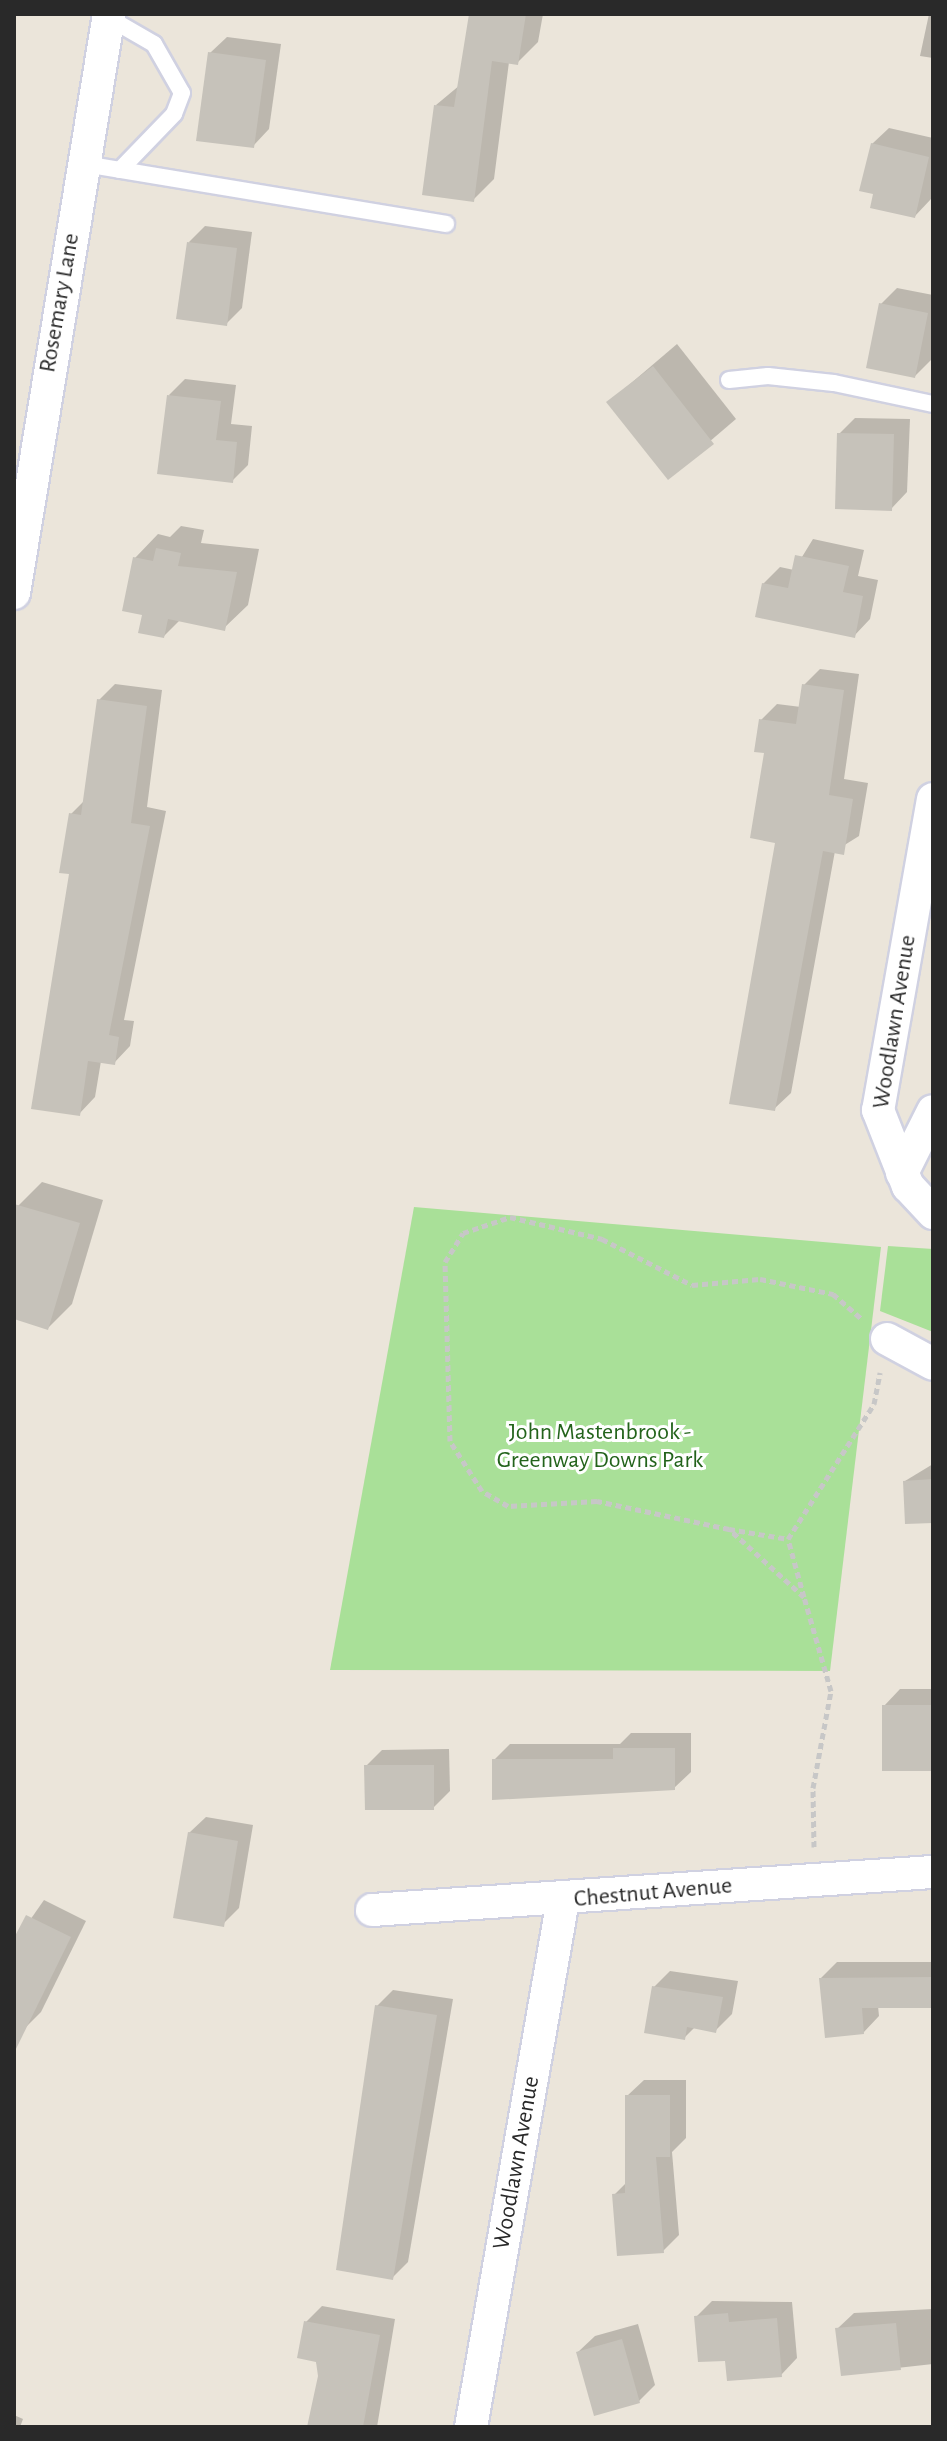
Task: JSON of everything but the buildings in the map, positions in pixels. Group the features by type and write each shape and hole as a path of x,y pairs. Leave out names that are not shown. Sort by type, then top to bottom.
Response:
{"street":[{"name":"Rosemary Lane","path":"14,593 109,16"},
{"name":"Woodlawn Avenue","path":"902,1173 878,1110 933,799"},
{"name":"Woodlawn Avenue","path":"902,1173 933,1111"},
{"path":"902,1173 933,1213"},
{"path":"887,1339 933,1364"},
{"name":"Chestnut Avenue","path":"372,1910 563,1900 933,1872"},
{"name":"Woodlawn Avenue","path":"471,2427 563,1900"}],"lane":[{"path":"109,16 154,44 182,93 174,114 120,170"},
{"path":"84,164 446,224"},
{"path":"729,380 768,376 834,383 933,404"}],"path":[{"path":"788,1539 597,1501 508,1506 482,1491 450,1441 443,1291 445,1262 463,1233 510,1217 559,1225 692,1285 760,1279 833,1294 887,1339 874,1404 788,1539 831,1691 813,1788 815,1880"},
{"path":"729,1529 804,1597"}],"green space":[{"name":"John Mastenbrook - Greenway Downs Park","path":"414,1207 881,1247 830,1671 330,1670"},
{"path":"888,1246 933,1249 933,1332 880,1311"}]}
